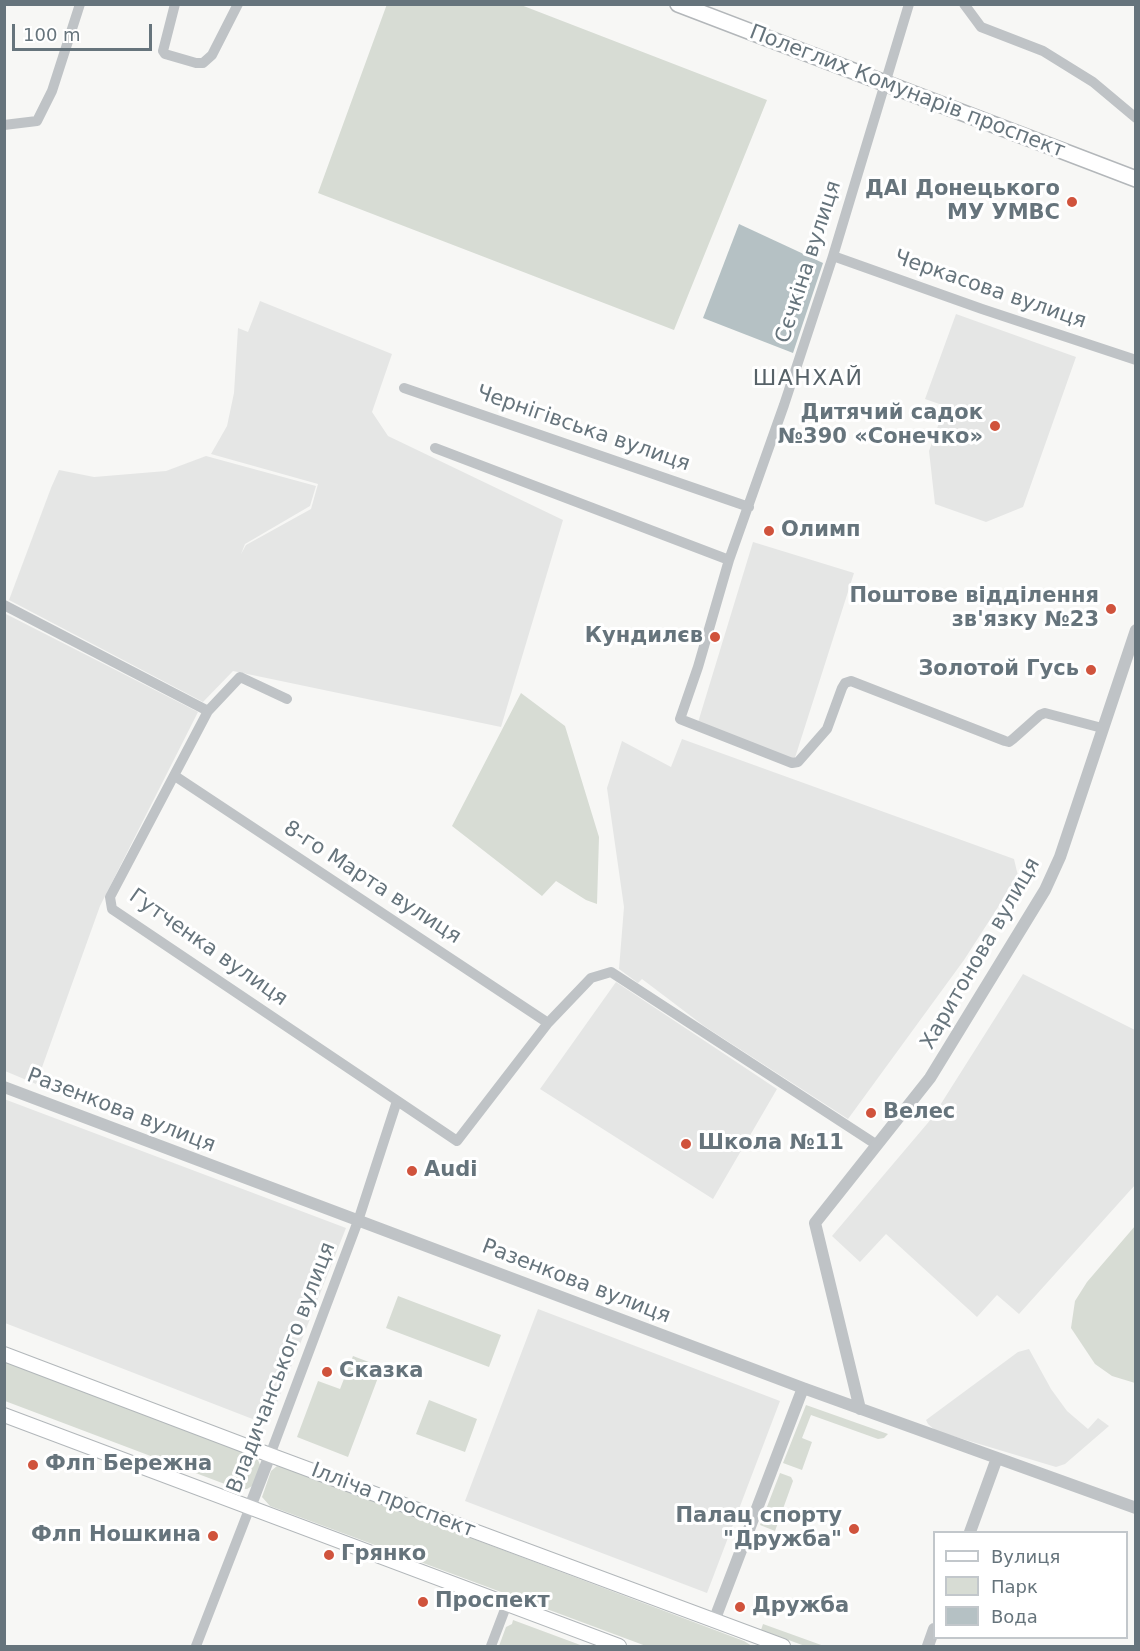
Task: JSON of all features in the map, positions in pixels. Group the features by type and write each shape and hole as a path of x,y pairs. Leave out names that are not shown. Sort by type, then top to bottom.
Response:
{"main road":[{"name":"Полеглих Комунарів проспект","path":"678,4 1136,179"},
{"name":"Ілліча проспект","path":"4,1354 714,1621 763,1643 783,1647"},
{"path":"4,1415 620,1647"}],"street":[{"path":"4,125 37,121 52,91 80,4"},
{"path":"175,4 163,51 165,54 196,63 203,63 212,55 238,4"},
{"name":"Сєчкіна вулиця","path":"909,4 833,256 729,560 698,667 680,719 792,763 798,762 827,729 842,688 845,683 851,681 1009,742 1045,713 1102,728"},
{"path":"964,4 981,27 1042,51 1093,81 1136,118"},
{"name":"Черкасова вулиця","path":"833,256 1136,360"},
{"name":"Чернігівська вулиця","path":"404,388 749,507"},
{"path":"435,448 729,560"},
{"path":"4,605 208,711"},
{"name":"Харитонова вулиця","path":"860,1409 815,1223 930,1078 1045,890 1060,857 1136,630"},
{"name":"Гутченка вулиця","path":"287,699 240,676 208,711 110,897 112,909 457,1141 548,1023"},
{"name":"8-го Марта вулиця","path":"174,776 548,1023"},
{"path":"548,1023 591,978 612,972 877,1145"},
{"name":"Разенкова вулиця","path":"4,1088 803,1388 1136,1508"},
{"name":"Владичанського вулиця","path":"196,1647 358,1221 397,1101"},
{"path":"714,1621 803,1388"},
{"path":"971,1531 997,1458"},
{"path":"491,1647 507,1604"},
{"path":"928,1647 933,1632"}],"shaded area":[{"path":"260,301 392,354 372,412 388,436 563,520 501,727 233,671 203,702 9,600 59,470 94,477 166,471 206,456 316,486 310,506 245,544 241,554 246,545 311,509 318,484 211,454 227,426 234,393 238,328 248,332"},
{"name":"Дитячий садок №390 «Сонечко»","path":"956,314 1076,357 1023,507 986,522 935,504 929,451 945,406 925,399"},
{"path":"753,542 854,573 793,764 696,729"},
{"path":"4,613 198,712 100,906 36,1084 5,1071"},
{"path":"682,739 1014,859 1018,876 964,960 848,1119 704,1026 642,979 638,983 619,969 624,907 607,788 622,741 671,767"},
{"path":"1023,974 1135,1030 1135,1185 1019,1314 997,1295 977,1317 886,1234 860,1262 832,1236 932,1118"},
{"name":"Школа №11","path":"616,982 777,1089 713,1199 540,1089"},
{"path":"4,1099 346,1228 268,1425 5,1323"},
{"path":"538,1309 780,1401 707,1593 465,1501"},
{"path":"1029,1349 1051,1389 1067,1411 1088,1429 1098,1418 1109,1426 1065,1464 1056,1467 936,1431 928,1424 926,1420 1018,1352"}],"green space":[{"path":"387,4 521,5 767,100 674,330 318,193"},
{"path":"521,693 565,726 599,837 597,904 586,900 556,881 542,896 452,826"},
{"path":"1135,1226 1136,1383 1112,1376 1095,1364 1071,1328 1075,1301 1087,1282"},
{"path":"398,1296 501,1335 489,1367 386,1328"},
{"path":"353,1356 382,1367 348,1457 297,1437 318,1381 340,1389"},
{"path":"4,1360 251,1454 258,1460 261,1467 254,1485 247,1489 238,1489 5,1401"},
{"path":"429,1400 477,1419 465,1452 416,1434"},
{"path":"806,1405 888,1434 878,1439 811,1415 802,1438 812,1442 802,1470 783,1463"},
{"path":"277,1466 744,1641 752,1646 646,1646 270,1506 262,1497 271,1471"},
{"path":"780,1473 791,1477 793,1481 775,1531 760,1525"},
{"path":"513,1620 583,1646 499,1646 506,1627 512,1624"},
{"path":"763,1624 824,1646 805,1646 761,1630"}],"water":[{"path":"739,224 823,263 793,353 703,318"}],"place":[{"name":"ДАІ Донецького МУ УМВС","path":"1072,202"},
{"name":"Дитячий садок №390 «Сонечко»","path":"995,426"},
{"name":"Олимп","path":"769,531"},
{"name":"Поштове відділення зв'язку №23","path":"1111,609"},
{"name":"Кундилєв","path":"715,637"},
{"name":"Золотой Гусь","path":"1091,670"},
{"name":"Велес","path":"871,1113"},
{"name":"Школа №11","path":"686,1144"},
{"name":"Audi","path":"412,1171"},
{"name":"Сказка","path":"327,1372"},
{"name":"Флп Бережна","path":"33,1465"},
{"name":"Палац спорту \"Дружба\"","path":"854,1529"},
{"name":"Флп Ношкина","path":"213,1536"},
{"name":"Грянко","path":"329,1555"},
{"name":"Проспект","path":"423,1602"},
{"name":"Дружба","path":"740,1607"}],"district":[{"name":"ШАНХАЙ","path":"808,379"}]}
